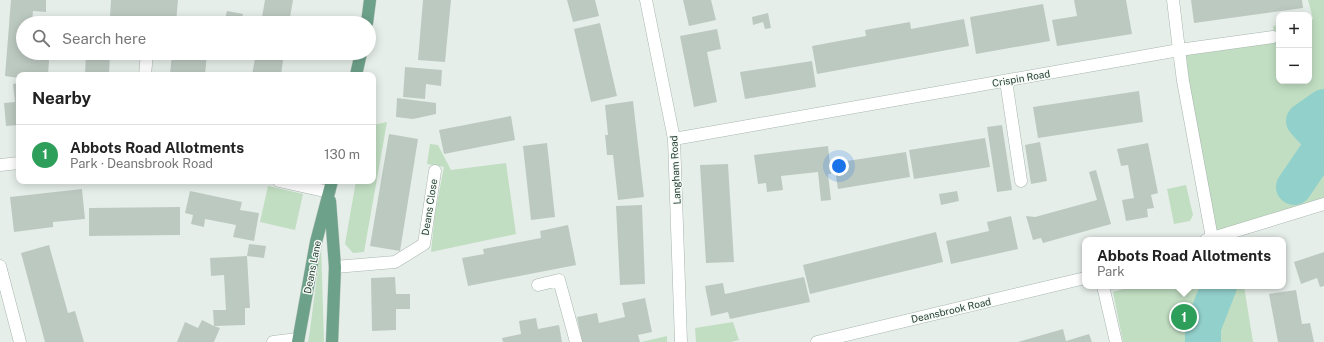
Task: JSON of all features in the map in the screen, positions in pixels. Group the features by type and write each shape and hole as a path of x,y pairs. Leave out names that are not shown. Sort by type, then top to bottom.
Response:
{"main road":[{"path":"368,16 370,0"},
{"path":"357,72 359,60"},
{"name":"Deans Lane","path":"330,186 335,267 332,342"},
{"name":"Deans Lane","path":"298,340 316,242 330,186"}],"street":[{"name":"Langham Road","path":"646,0 674,139 681,342"},
{"path":"1173,0 1183,81 1209,237"},
{"name":"Crispin Road","path":"674,139 1179,50 1273,37"},
{"path":"145,72 146,60"},
{"path":"1006,81 1021,181"},
{"path":"0,165 16,164"},
{"name":"Deans Close","path":"335,267 395,262 424,244 435,171"},
{"path":"310,184 330,186"},
{"path":"1216,237 1324,204"},
{"path":"0,266 20,342"},
{"name":"Deansbrook Road","path":"817,342 1082,279"},
{"path":"538,285 559,280 576,342"},
{"path":"1104,289 1116,342"},
{"path":"273,342 298,340"}],"green space":[{"path":"1308,0 1324,0 1324,204 1212,237 1178,51 1274,37 1273,26 1276,26 1276,84 1312,84 1312,12"},
{"path":"387,122 364,252 353,253 345,244 355,184 376,184 376,124"},
{"path":"430,144 438,145 451,170 506,163 516,234 431,252 435,213 444,167 427,164"},
{"path":"1186,185 1193,215 1190,221 1174,224 1167,189"},
{"path":"268,186 303,194 295,230 260,222"},
{"path":"321,245 324,342 308,342 310,330"},
{"path":"1123,289 1244,289 1253,342 1123,342 1113,292"},
{"path":"733,322 739,340 731,342 696,342 695,328"},
{"path":"667,336 667,342 641,342"}],"building":[{"path":"11,0 46,0 46,12 33,11 33,16 16,16 16,60 49,60 48,72 16,72 16,78 5,76"},
{"path":"111,0 178,0 177,16 110,16"},
{"path":"265,0 293,0 290,16 262,16"},
{"path":"423,0 451,0 445,62 418,60"},
{"path":"567,0 595,0 599,16 573,22"},
{"path":"683,0 711,0 716,20 689,26"},
{"path":"1074,0 1126,0 1132,34 1057,46 1052,20 1077,16"},
{"path":"1191,0 1302,0 1303,8 1194,23"},
{"path":"1043,4 1050,41 976,54 970,17"},
{"path":"227,11 243,14 243,16 226,16"},
{"path":"768,13 771,28 765,29 763,22 753,25 752,17"},
{"path":"964,19 969,46 817,74 812,46 866,36 865,30 910,22 911,29"},
{"path":"600,23 617,96 591,102 574,29"},
{"path":"717,29 721,49 707,52 717,102 694,107 680,36"},
{"path":"86,60 110,60 109,72 85,72"},
{"path":"171,60 206,60 205,72 170,72"},
{"path":"255,60 283,60 281,72 253,72"},
{"path":"812,61 816,87 745,99 740,72"},
{"path":"405,67 442,70 441,86 426,84 425,99 403,97"},
{"path":"13,84 16,84 16,125 6,126 4,103 15,102"},
{"path":"1139,91 1143,122 1038,138 1033,107"},
{"path":"397,98 436,103 436,114 413,119 396,117"},
{"path":"633,101 644,197 618,200 613,155 607,155 605,135 608,135 605,105"},
{"path":"511,116 515,140 444,154 439,130"},
{"path":"1002,125 1012,190 997,192 987,127"},
{"path":"389,134 418,139 400,251 370,246"},
{"path":"985,138 990,167 914,179 909,150"},
{"path":"1040,142 1047,181 1031,184 1025,145"},
{"path":"547,143 555,217 531,220 523,146"},
{"path":"1148,143 1158,193 1151,195 1154,208 1147,209 1148,217 1126,221 1122,200 1134,198 1128,165 1121,166 1117,149"},
{"path":"828,146 831,174 828,174 831,200 821,201 818,172 781,176 783,190 767,192 766,183 758,184 754,155"},
{"path":"906,152 910,177 838,189 834,163"},
{"path":"728,164 734,262 706,263 700,165"},
{"path":"1096,170 1111,224 1043,243 1041,238 1033,240 1026,216 1035,217 1097,200 1089,172"},
{"path":"82,189 85,219 53,222 53,227 14,232 10,197"},
{"path":"190,191 242,202 240,210 259,213 254,241 233,237 236,225 205,219 204,227 191,224 193,215 185,213"},
{"path":"957,191 959,201 941,205 939,194"},
{"path":"642,205 645,284 620,285 616,206"},
{"path":"180,207 180,235 89,236 89,208"},
{"path":"1011,216 1018,249 951,264 946,241 989,231 987,222"},
{"path":"568,225 576,265 468,286 462,258 484,254 483,249 541,238 540,231"},
{"path":"936,232 943,262 810,294 803,265"},
{"path":"249,244 266,246 264,258 247,256"},
{"path":"49,245 68,313 75,311 84,342 45,342 21,253"},
{"path":"1324,252 1324,286 1320,287 1317,278 1301,284 1294,262"},
{"path":"247,256 250,308 245,308 245,325 214,326 213,310 226,310 224,275 211,276 210,258"},
{"path":"395,277 396,294 410,294 410,309 396,309 396,330 372,331 371,278"},
{"path":"804,277 810,302 730,319 728,312 711,316 705,286 723,283 725,294"},
{"path":"1296,290 1302,324 1310,323 1314,342 1278,342 1269,294"},
{"path":"645,298 652,332 638,335 640,342 582,342 577,317 597,313 599,323 625,317 622,303"},
{"path":"536,318 538,329 559,325 562,342 503,342 502,338 521,334 519,321"},
{"path":"202,320 220,328 214,342 177,342 185,322 198,328"},
{"path":"1063,329 1066,341 1089,334 1092,342 1018,342"}],"waterway":[{"path":"1294,187 1324,143 1304,121 1324,107"},
{"path":"1203,342 1203,327 1218,289"}],"place":[{"name":"Abbots Road Allotments","path":"1184,317"}]}
